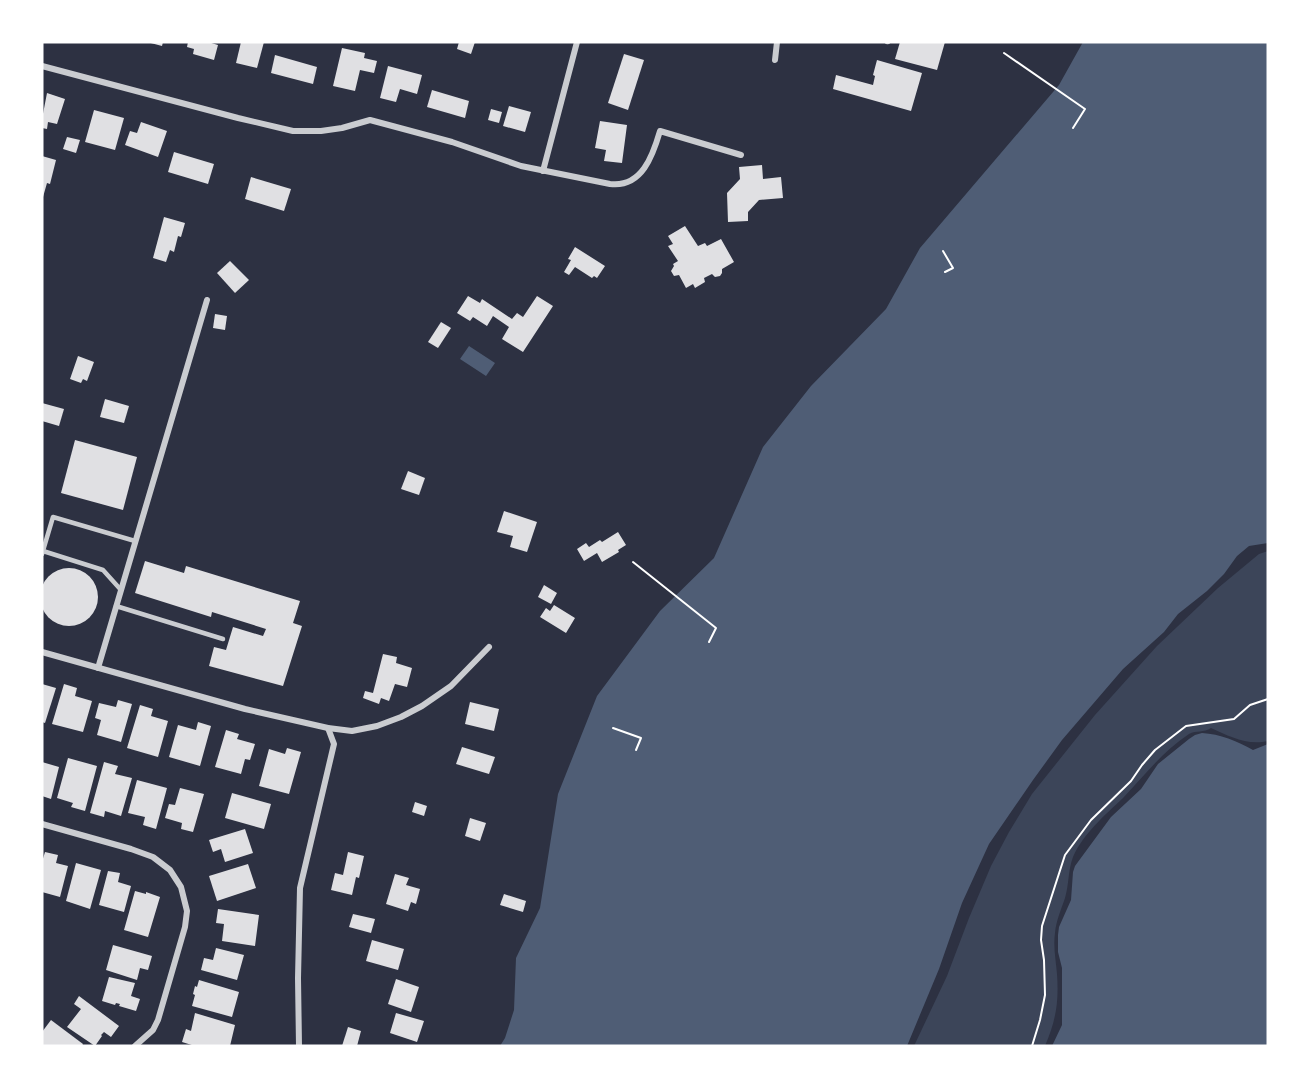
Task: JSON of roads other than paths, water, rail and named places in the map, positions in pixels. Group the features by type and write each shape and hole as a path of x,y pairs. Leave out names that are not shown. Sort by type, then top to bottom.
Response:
{"street":[{"path":"543,171 577,42"},
{"path":"775,60 777,42"},
{"path":"42,66 293,131 321,131 370,120 452,142 513,164 610,184 626,183 644,170 660,131 741,155"},
{"path":"98,668 207,300"},
{"path":"42,652 245,710 352,731 377,726 422,706 451,686 489,647"},
{"path":"299,1046 300,888 334,744 328,728"},
{"path":"42,824 153,857 170,870 181,887 187,911 185,927 158,1020 153,1030 135,1046"}],"lane":[{"path":"121,591 103,570 42,553 53,517 135,542"},
{"path":"116,606 223,639"}]}
